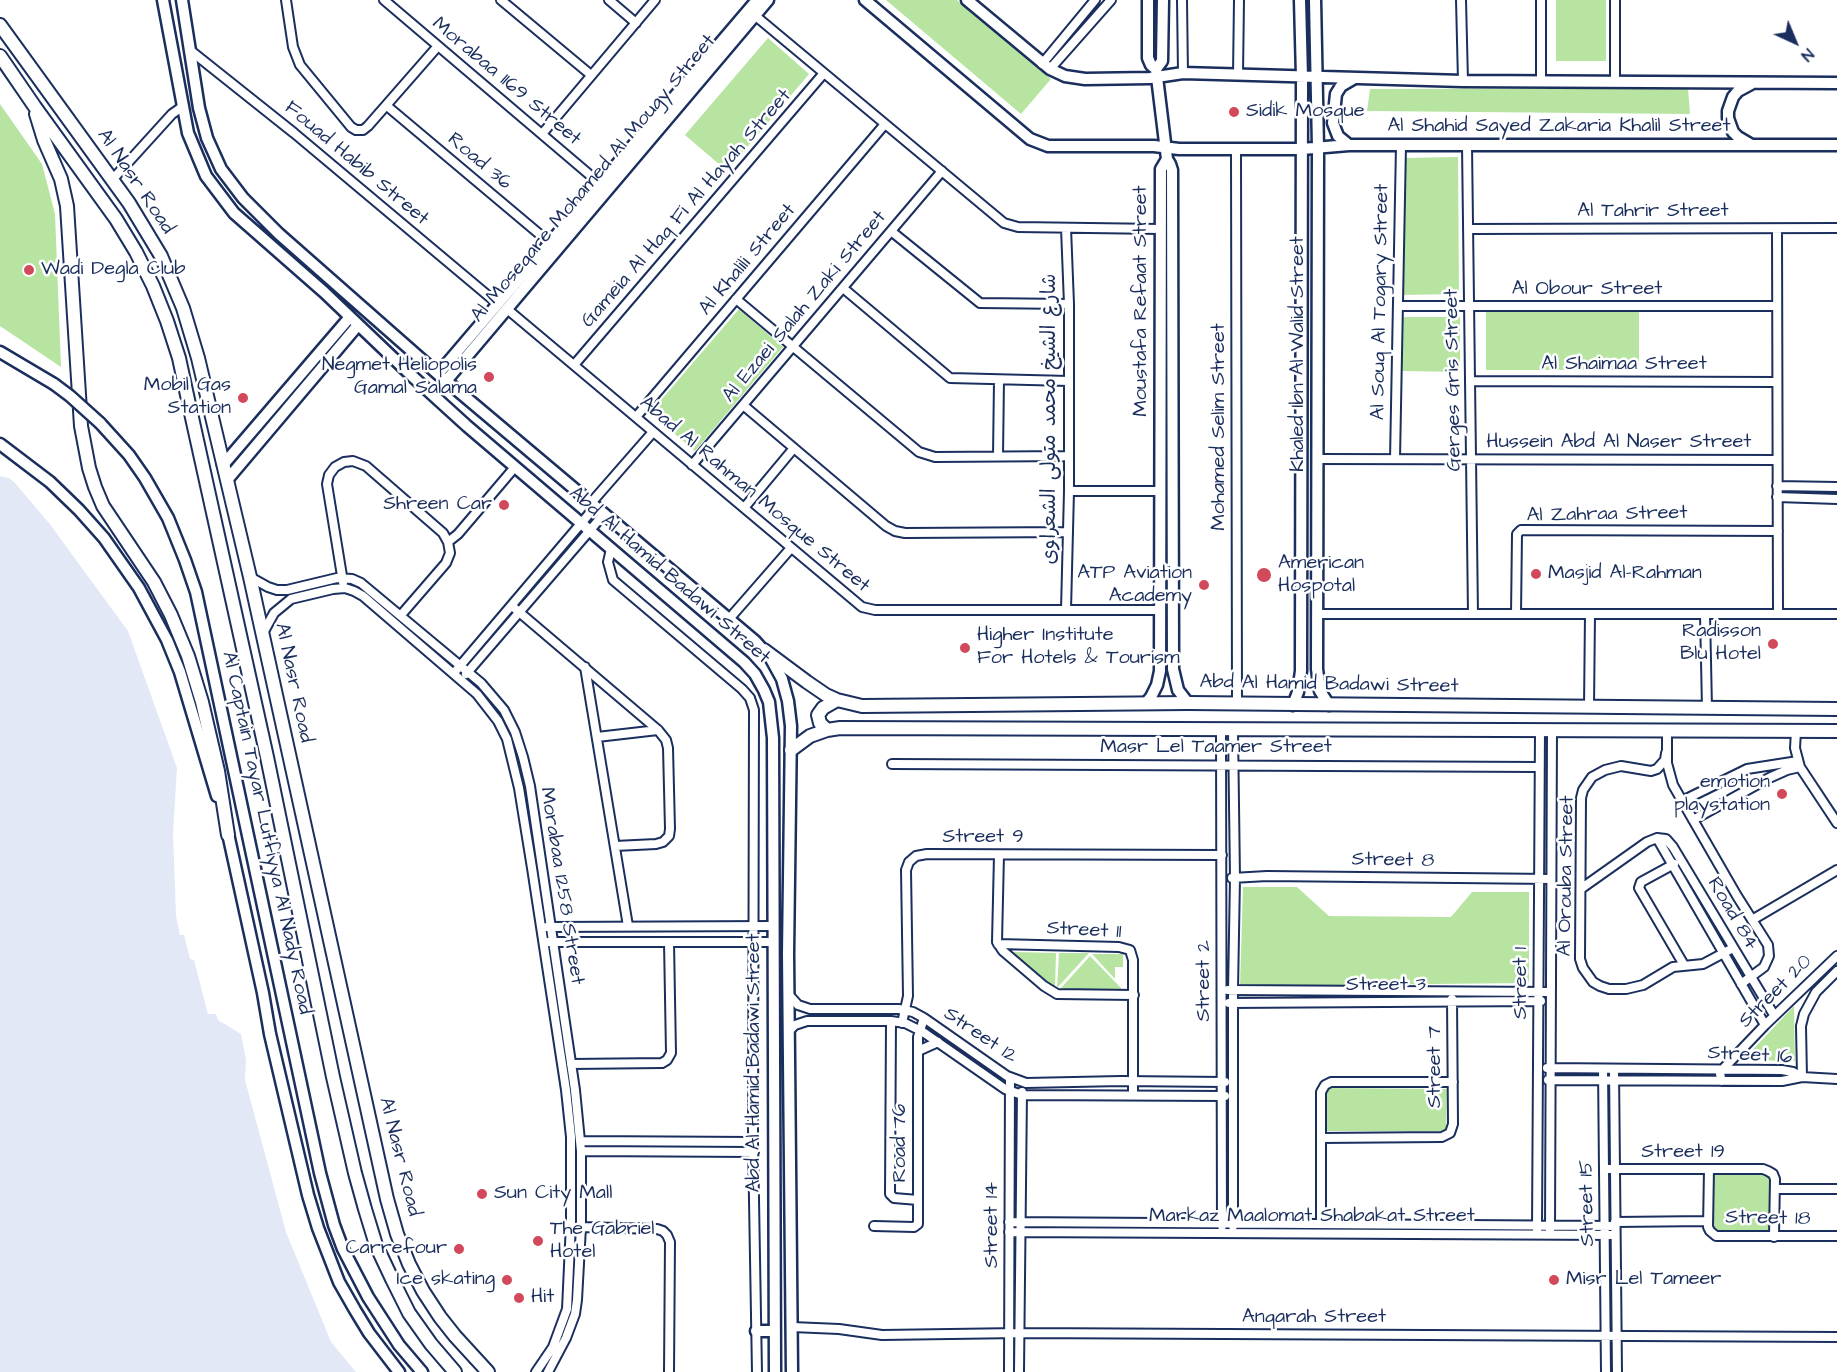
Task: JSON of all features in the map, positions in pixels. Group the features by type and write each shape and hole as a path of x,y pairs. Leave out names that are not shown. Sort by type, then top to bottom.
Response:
{"main road":[{"name":"Al Nasr Road","path":"0,25 113,179 161,256 183,308 198,358 250,577 390,1211 409,1264 423,1291 455,1336 488,1372"},
{"name":"Al Nasr Road","path":"0,56 116,219 136,252 167,321 179,358 193,419 267,757 333,1077 360,1191 376,1245 409,1313 455,1372"},
{"path":"35,107 44,140 61,179 68,206 81,426 89,468 103,506 154,582 188,656 216,760 228,835"},
{"name":"Abd Al Hamid Badawi Street","path":"764,650 807,682 837,700 849,704 876,706 1188,703 1837,709"},
{"path":"827,730 819,721 818,715 823,708 837,700"},
{"path":"791,750 810,736 840,728 1837,731"}],"street":[{"name":"Abd Al Hamid Badawi Street","path":"163,0 188,133 206,176 223,201 244,224 324,292 436,398 744,662 756,674 764,690 769,702 773,738 775,1372"},
{"name":"Abd Al Hamid Badawi Street","path":"182,0 207,138 217,161 232,184 255,211 442,377 729,619 764,650 777,669 786,690 790,713 791,750 789,1031 792,1372"},
{"path":"286,0 293,47 300,65 351,127 356,130 366,128 438,46"},
{"name":"Morabaa 1169 Street","path":"384,0 604,187"},
{"path":"501,0 591,75"},
{"path":"609,0 636,23"},
{"path":"542,134 655,0"},
{"name":"Al Moseqare Mohamed Al Mougy Street","path":"752,13 756,0"},
{"name":"Al Moseqare Mohamed Al Mougy Street","path":"442,377 752,13 768,0"},
{"name":"Al Shahid Sayed Zakaria Khalil Street","path":"865,0 1035,142 1054,147 1302,149 1349,145 1751,144 1837,146"},
{"path":"967,0 1046,66 1065,75 1084,80 1156,73 1184,73 1463,81 1837,83"},
{"path":"1046,66 1095,0"},
{"path":"1046,66 1110,0"},
{"path":"1148,0 1148,58 1156,73 1167,159"},
{"path":"1156,73 1162,61 1163,0"},
{"path":"1182,0 1184,73"},
{"path":"1238,75 1239,0"},
{"name":"Khaled Ibn Al Walid Street","path":"1293,705 1300,685 1302,77 1300,0"},
{"name":"Khaled Ibn Al Walid Street","path":"1315,0 1318,77 1318,684 1323,698 1329,705"},
{"path":"1461,0 1463,81"},
{"path":"1541,0 1541,82"},
{"path":"1615,0 1615,82"},
{"path":"752,13 1007,224 1018,227 1161,229"},
{"name":"Fouad Habib Street","path":"191,51 503,306"},
{"name":"Gameia Al Haq Fi Al Hayah Street","path":"574,365 824,73"},
{"path":"1349,145 1338,136 1334,128 1334,97 1341,86 1353,78"},
{"path":"1751,84 1738,91 1733,97 1728,118 1733,132 1744,142 1751,144"},
{"name":"Road 36","path":"387,106 554,246"},
{"path":"113,179 172,114 182,107"},
{"name":"Al Khalili Street","path":"636,417 885,124"},
{"name":"Al Souq Al Togary Street","path":"1395,459 1401,145"},
{"name":"Gerges Gris Street","path":"1467,145 1473,614"},
{"name":"Mohamed Selim Street","path":"1236,149 1238,704"},
{"name":"Moustafa Refaat Street","path":"1146,703 1155,692 1159,678 1161,169 1167,159"},
{"name":"Moustafa Refaat Street","path":"1167,159 1172,170 1174,676 1178,690 1188,703"},
{"name":"Al Ezaei Salah Zaki Street","path":"692,465 942,171"},
{"name":"شارع الشيخ محمد متولى الشعراوى","path":"1066,228 1069,304 1069,491 1066,610"},
{"name":"Al Tahrir Street","path":"1468,229 1837,228"},
{"path":"1777,229 1778,614"},
{"path":"891,231 980,303 1069,304"},
{"path":"843,288 946,377 954,380 1069,381"},
{"path":"736,299 919,452 935,457 1069,456"},
{"name":"Abad Al Rahman Mosque Street","path":"503,306 858,605 870,610 1160,610"},
{"name":"Al Obour Street","path":"1398,306 1777,306"},
{"path":"224,465 354,321"},
{"path":"227,480 354,321"},
{"name":"Al Captain Tayar Lutfiyya Al Nady Road","path":"0,352 54,384 86,409 117,441 146,478 168,518 198,601 328,1206 343,1249 368,1297 399,1345 422,1372"},
{"path":"998,456 999,380"},
{"name":"Al Shaimaa Street","path":"1470,381 1777,382"},
{"path":"743,405 895,531 905,533 1068,532"},
{"path":"458,676 468,671 519,612 585,527 653,432"},
{"name":"Al Captain Tayar Lutfiyya Al Nady Road","path":"0,444 50,482 104,538 152,610 167,640 180,672 228,835 270,1034 318,1228 331,1263 355,1310 369,1334 399,1372"},
{"path":"744,508 794,448"},
{"name":"Hussein Abd Al Naser Street","path":"1317,459 1777,460"},
{"path":"262,634 274,613 291,599 345,588 327,484 332,470 344,462 357,462 366,466 443,533 448,542 450,553 446,563 401,615"},
{"path":"448,542 458,534 515,466"},
{"path":"1777,486 1837,488"},
{"path":"1069,491 1160,491"},
{"path":"1778,498 1837,499"},
{"path":"458,676 461,665 585,527"},
{"name":"Al Zahraa Street","path":"1516,614 1517,534 1521,530 1778,531"},
{"path":"729,619 791,548"},
{"path":"611,549 608,562 613,580 742,689 752,704 754,716 753,1142 757,1372"},
{"path":"250,577 267,587 287,590 342,577"},
{"name":"Morabaa 1258 Street","path":"342,577 361,583 461,665 489,691 504,710 518,741 530,786 550,927 548,942 572,1148 567,1309 553,1347 536,1372"},
{"name":"Morabaa 1258 Street","path":"345,588 363,596 458,676 485,704 503,730 510,750 519,788 541,927 548,942 571,1064 581,1141 581,1227 575,1314 566,1338 548,1372"},
{"path":"287,590 286,596 291,599"},
{"path":"512,606 658,730 666,740 669,836 663,842 656,844 615,846"},
{"path":"1317,614 1837,614"},
{"path":"1589,707 1590,614"},
{"path":"1705,614 1707,708"},
{"path":"585,667 628,926"},
{"path":"1159,678 1168,681 1174,676"},
{"path":"1300,685 1318,684"},
{"path":"597,737 658,730"},
{"name":"Street 2","path":"1227,730 1233,765 1233,1233"},
{"name":"Street 2","path":"1222,1233 1221,765 1227,730"},
{"name":"Street 1","path":"1537,1235 1539,766 1546,730"},
{"name":"Street 1","path":"1546,730 1551,879 1550,1235"},
{"path":"1666,731 1666,753 1670,778 1768,945 1769,951 1764,967 1741,984"},
{"path":"1796,731 1795,748 1799,764 1837,823"},
{"name":"Al Orouba Street","path":"1666,753 1665,760 1657,769 1651,771 1629,767 1612,768 1598,773 1587,783 1581,798 1580,959 1593,982 1609,989 1626,989 1643,985 1673,967 1703,964 1733,948"},
{"name":"Masr Lel Taamer Street","path":"892,764 1539,766"},
{"path":"1682,801 1747,769 1799,764"},
{"path":"1693,820 1799,764"},
{"path":"519,788 530,786"},
{"path":"1582,888 1639,847 1657,838"},
{"name":"Road 84","path":"1657,838 1666,839 1681,860 1774,1015"},
{"name":"Road 84","path":"1657,838 1765,1025"},
{"name":"Street 9","path":"902,1023 906,1010 908,978 906,874 913,857 923,854 1222,855"},
{"path":"999,855 998,945 1002,951 1044,986 1058,994 1134,995"},
{"path":"1681,860 1641,882 1639,888 1684,965"},
{"path":"1752,920 1837,870"},
{"name":"Street 8","path":"1222,878 1267,876 1551,879"},
{"path":"541,927 774,926"},
{"path":"548,942 774,942"},
{"path":"571,1064 662,1063 667,1060 671,1053 669,942"},
{"name":"Street 11","path":"998,945 1125,948 1130,950 1133,957 1134,995 1133,1095"},
{"name":"Street 20","path":"1722,1070 1774,1015 1837,956"},
{"path":"1821,970 1829,978"},
{"name":"Street 20","path":"1802,1077 1801,1026 1804,1014 1811,999 1837,971"},
{"name":"Street 3","path":"1222,990 1551,992"},
{"name":"Street 7","path":"1321,1138 1442,1137 1448,1135 1453,1127 1452,991"},
{"name":"Street 12","path":"789,995 798,1005 810,1009 906,1010 924,1018 1010,1078 1032,1084 1133,1081 1233,1082"},
{"name":"Street 3","path":"1222,1003 1551,1001"},
{"name":"Road 76","path":"874,1226 916,1227 918,1224 918,1051 919,1030 924,1018"},
{"name":"Street 12","path":"789,1031 799,1023 807,1021 902,1023 919,1030 1010,1091 1022,1095 1233,1096"},
{"path":"891,1021 890,1194 894,1198 918,1200"},
{"path":"918,1051 938,1042"},
{"name":"Street 16","path":"1539,1068 1787,1071 1802,1077"},
{"name":"Street 15","path":"1603,1069 1606,1372"},
{"name":"Street 15","path":"1614,1069 1617,1372"},
{"path":"1722,1070 1720,1076 1722,1081"},
{"path":"1802,1077 1837,1078"},
{"name":"Street 16","path":"1539,1080 1782,1081 1802,1077"},
{"name":"Street 14","path":"1009,1372 1010,1078"},
{"name":"Street 14","path":"1019,1372 1022,1082"},
{"path":"1321,1224 1321,1095 1324,1085 1331,1082 1453,1082"},
{"path":"566,1090 575,1090"},
{"path":"581,1141 753,1142"},
{"path":"581,1151 754,1152"},
{"name":"Street 19","path":"1604,1169 1763,1169 1773,1174 1775,1189"},
{"path":"1708,1221 1709,1169"},
{"path":"1774,1237 1775,1189 1837,1189"},
{"name":"Markaz Maalomat Shabakat Street","path":"1009,1232 1550,1235 1708,1221"},
{"name":"Street 18","path":"1708,1221 1710,1231 1719,1237 1837,1236"},
{"name":"Markaz Maalomat Shabakat Street","path":"1009,1222 1550,1226 1605,1230"},
{"path":"581,1227 657,1229 668,1235 670,1242 669,1372"},
{"name":"Anqarah Street","path":"792,1327 839,1329 882,1335 1019,1333 1837,1337"},
{"path":"756,1331 775,1331"}],"shaded area":[{"path":"0,476 9,478 15,483 49,523 128,631 177,768 173,833 176,916 180,935 184,935 190,959 194,960 208,1014 216,1014 218,1020 241,1034 246,1060 245,1080 286,1232 331,1342 356,1372 0,1372"}],"green space":[{"path":"886,0 957,0 1051,79 1021,114"},
{"path":"1556,0 1606,0 1606,61 1556,61"},
{"path":"768,38 809,74 727,171 685,135"},
{"path":"1688,88 1690,114 1367,111 1370,89"},
{"name":"Wadi Degla Club","path":"0,104 42,164 55,214 61,367 0,326"},
{"path":"1458,157 1459,294 1400,295 1400,158"},
{"path":"739,309 783,347 695,451 650,413"},
{"path":"1486,312 1639,312 1639,370 1486,370"},
{"path":"1402,317 1460,317 1460,372 1401,371"},
{"path":"1243,887 1297,887 1329,916 1451,917 1472,892 1529,892 1529,983 1240,986"},
{"path":"1012,952 1056,953 1055,988"},
{"path":"1059,953 1089,953 1057,988"},
{"path":"1092,954 1123,954 1123,967 1115,967 1115,979"},
{"path":"1090,956 1121,988 1121,991 1061,988"},
{"path":"1794,1006 1795,1061 1743,1060"},
{"path":"1327,1088 1447,1089 1446,1131 1326,1131"},
{"path":"1713,1171 1769,1174 1769,1232 1713,1231"}],"place":[{"name":"Sidik Mosque","path":"1234,112"},
{"name":"Wadi Degla Club","path":"29,270"},
{"name":"Negmet Heliopolis Gamal Salama","path":"489,377"},
{"name":"Mobil Gas Station","path":"243,398"},
{"name":"Shreen Car","path":"504,505"},
{"name":"Masjid Al-Rahman","path":"1536,574"},
{"name":"American Hospotal","path":"1264,575"},
{"name":"ATP Aviation Academy","path":"1204,585"},
{"name":"Radisson Blu Hotel","path":"1773,644"},
{"name":"Higher Institute For Hotels & Tourism","path":"965,648"},
{"name":"emotion playstation","path":"1782,794"},
{"name":"Sun City Mall","path":"482,1194"},
{"name":"The Gabriel Hotel","path":"538,1241"},
{"name":"Carrefour","path":"459,1249"},
{"name":"Ice skating","path":"507,1280"},
{"name":"Misr Lel Tameer","path":"1554,1280"},
{"name":"Hit","path":"519,1298"}]}
